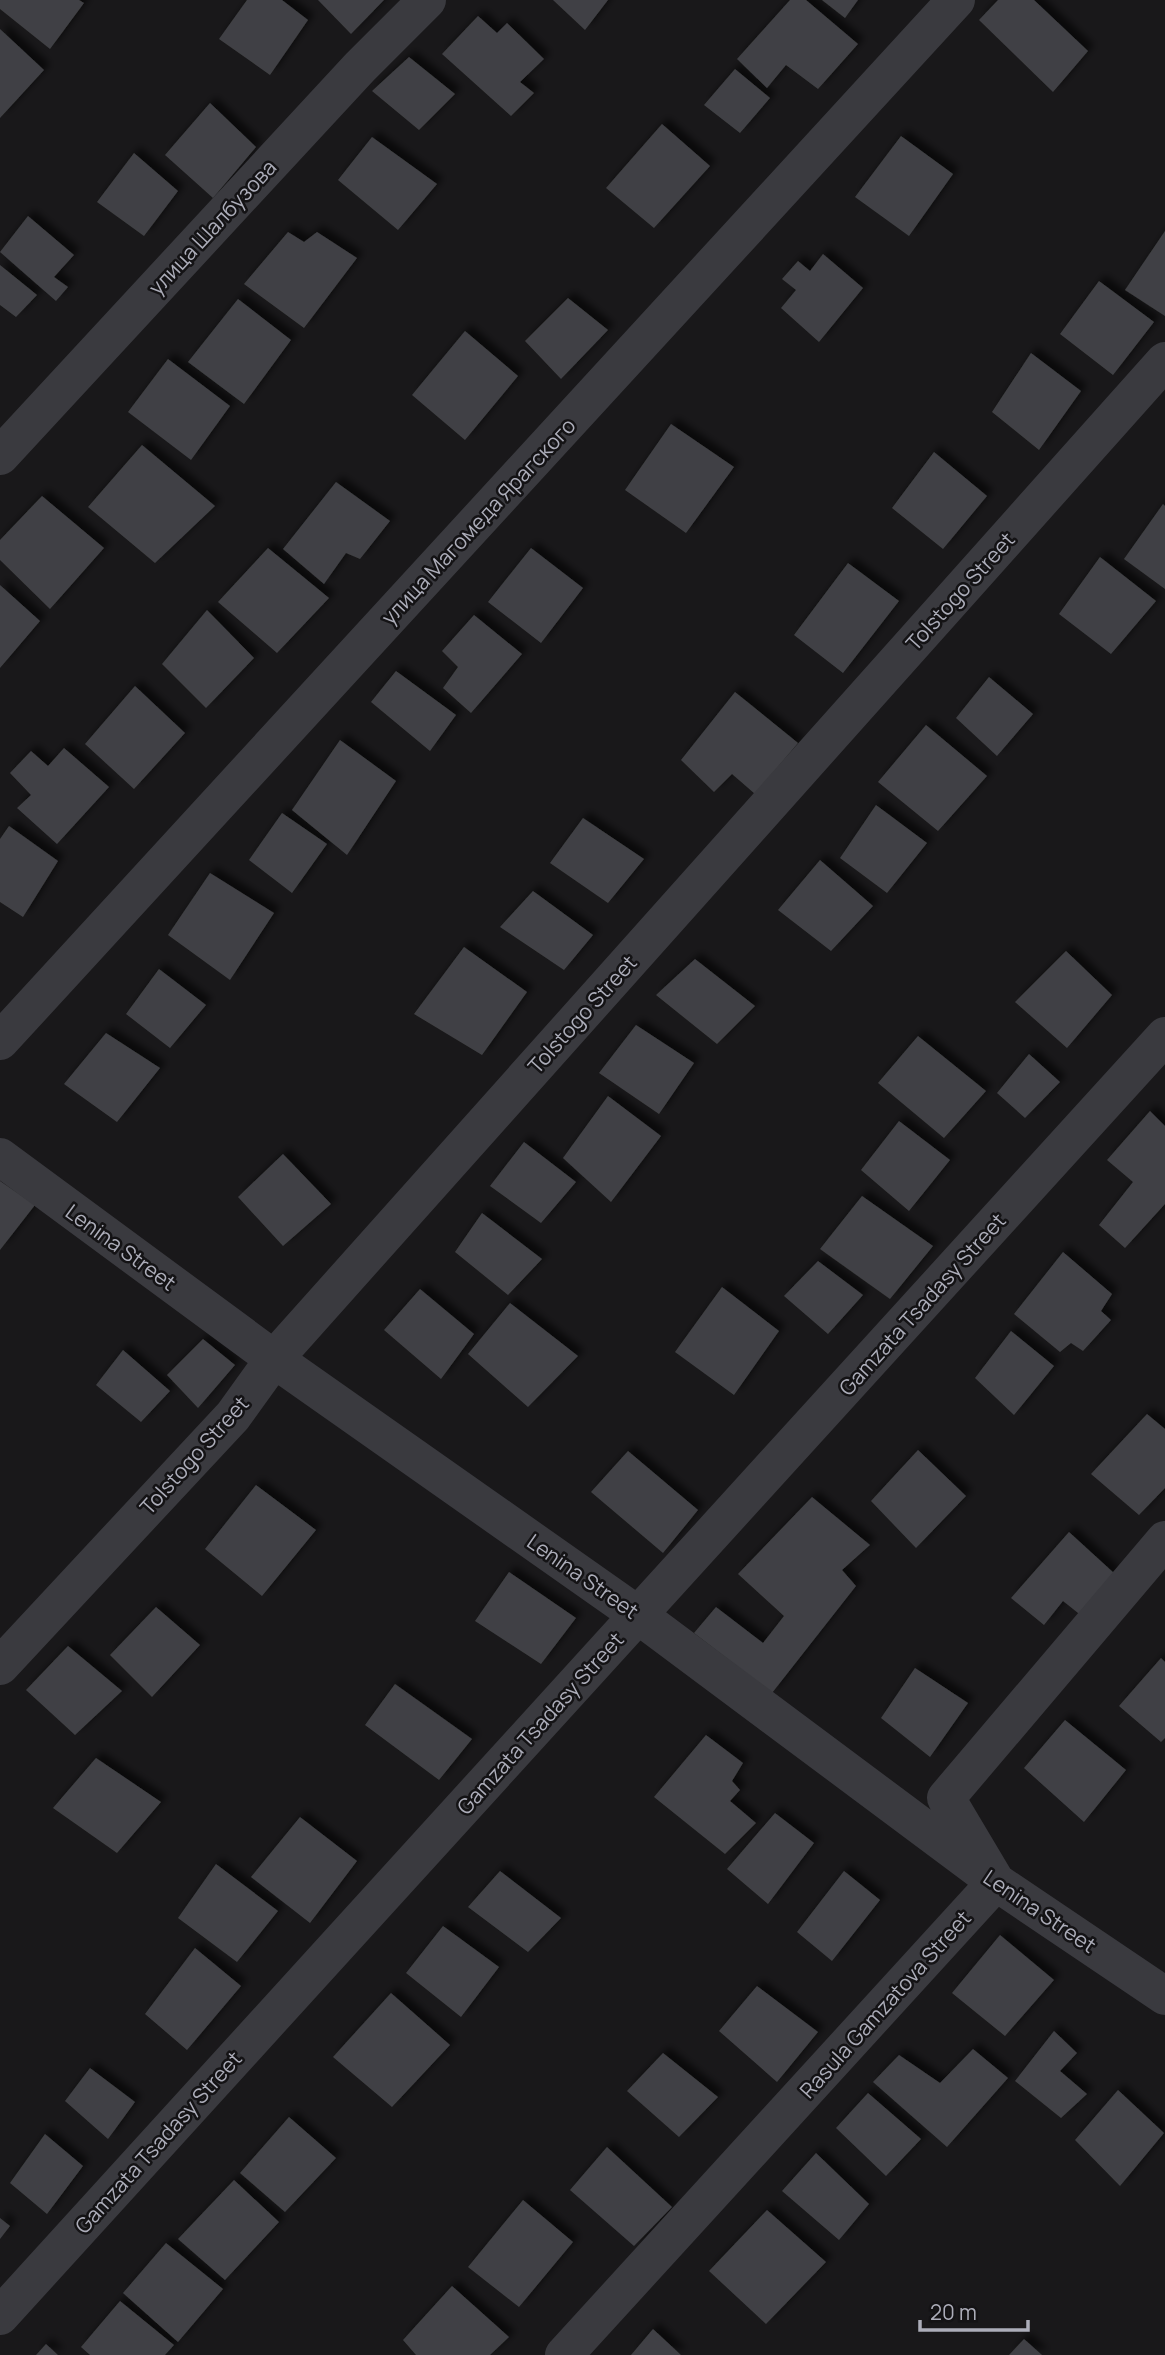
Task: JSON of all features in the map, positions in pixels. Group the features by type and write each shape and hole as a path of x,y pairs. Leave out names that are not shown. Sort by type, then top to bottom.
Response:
{"street":[{"name":"улица Шалбузова","path":"0,456 360,67 427,0"},
{"name":"улица Магомеда Ярагского","path":"0,1041 956,0"},
{"name":"Tolstogo Street","path":"0,1666 233,1416 274,1359 1165,362"},
{"name":"Gamzata Tsadasy Street","path":"0,2316 1165,1036"},
{"name":"Lenina Street","path":"0,1157 274,1359 638,1615 996,1882 1165,1996"},
{"path":"996,1882 946,1798 1165,1540"},
{"name":"Rasula Gamzatova Street","path":"564,2355 996,1882"}],"building":[{"path":"0,0 79,0 84,3 50,49 0,9"},
{"path":"247,0 282,0 308,20 270,75 219,39"},
{"path":"318,0 384,0 351,34"},
{"path":"553,0 608,0 585,30"},
{"path":"790,0 806,0 858,44 818,89 786,65 767,88 737,59"},
{"path":"822,0 858,0 845,18"},
{"path":"998,0 1034,0 1088,51 1053,92 979,20"},
{"path":"478,16 497,33 507,23 544,59 520,82 534,93 511,116 442,54"},
{"path":"0,29 44,70 0,118"},
{"path":"409,57 455,94 419,130 372,91"},
{"path":"735,69 770,98 740,133 704,105"},
{"path":"210,103 256,147 213,198 165,155"},
{"path":"662,124 710,166 654,228 606,188"},
{"path":"901,136 953,174 909,236 855,197"},
{"path":"372,137 437,184 398,230 338,180"},
{"path":"134,153 178,191 144,236 97,202"},
{"path":"28,216 74,255 54,277 68,287 56,301 0,252"},
{"path":"1165,231 1165,316 1125,290"},
{"path":"288,232 304,242 317,232 357,258 304,328 244,284"},
{"path":"823,254 863,288 819,342 781,308 796,290 782,279 798,261 810,271"},
{"path":"0,265 37,295 16,317 0,305"},
{"path":"1099,281 1154,322 1113,375 1060,334"},
{"path":"568,298 608,330 561,379 525,341"},
{"path":"238,299 291,340 244,404 188,362"},
{"path":"465,331 518,376 465,440 412,395"},
{"path":"1031,353 1081,391 1039,450 992,412"},
{"path":"168,359 230,406 191,460 128,412"},
{"path":"671,424 734,467 686,533 625,490"},
{"path":"142,445 215,506 155,563 88,507"},
{"path":"934,452 987,496 943,549 892,508"},
{"path":"336,482 390,521 360,559 346,553 324,584 283,549"},
{"path":"42,496 104,548 50,609 0,560 0,540"},
{"path":"1163,504 1165,506 1165,589 1124,559"},
{"path":"268,548 329,598 277,653 218,602"},
{"path":"531,548 583,588 541,643 488,602"},
{"path":"1100,557 1156,601 1111,654 1059,614"},
{"path":"848,563 899,601 843,673 794,635"},
{"path":"0,585 40,621 0,668"},
{"path":"207,610 254,658 206,708 162,664"},
{"path":"474,615 522,654 471,713 443,688 458,667 442,651"},
{"path":"396,671 456,715 430,751 371,702"},
{"path":"989,677 1033,714 997,756 956,718"},
{"path":"135,686 185,733 134,789 85,744"},
{"path":"735,692 798,743 755,794 732,774 714,792 681,760"},
{"path":"926,725 987,776 938,831 878,782"},
{"path":"340,740 396,781 347,855 292,810"},
{"path":"64,748 109,787 57,844 17,808 31,795 10,773 31,751 48,766"},
{"path":"876,805 927,843 887,893 840,858"},
{"path":"282,813 327,844 292,893 249,860"},
{"path":"583,818 644,859 608,903 550,863"},
{"path":"9,826 58,861 23,917 0,902 0,839"},
{"path":"820,860 873,906 831,951 778,910"},
{"path":"210,873 274,913 230,980 168,935"},
{"path":"533,891 593,935 564,970 500,927"},
{"path":"464,947 527,992 482,1055 414,1014"},
{"path":"1066,951 1112,995 1067,1048 1015,1002"},
{"path":"695,959 755,1006 717,1044 656,995"},
{"path":"159,969 206,1005 170,1048 126,1014"},
{"path":"636,1025 694,1063 659,1114 599,1073"},
{"path":"106,1033 160,1068 117,1122 64,1084"},
{"path":"918,1036 986,1091 944,1138 878,1083"},
{"path":"1029,1054 1060,1082 1025,1118 997,1093"},
{"path":"608,1096 661,1136 611,1202 563,1158"},
{"path":"1150,1111 1165,1126 1165,1204 1125,1248 1099,1225 1133,1182 1107,1160"},
{"path":"899,1121 950,1160 909,1211 861,1170"},
{"path":"524,1142 576,1182 541,1223 490,1186"},
{"path":"283,1154 331,1204 283,1246 238,1197"},
{"path":"0,1181 35,1205 0,1250"},
{"path":"862,1196 933,1246 890,1299 820,1249"},
{"path":"482,1213 542,1259 508,1295 455,1252"},
{"path":"1063,1252 1112,1294 1101,1311 1111,1320 1083,1351 1071,1343 1060,1352 1014,1314"},
{"path":"818,1261 863,1295 828,1334 784,1296"},
{"path":"722,1287 779,1331 734,1395 675,1352"},
{"path":"420,1289 474,1334 441,1379 384,1330"},
{"path":"510,1303 578,1356 528,1407 468,1354"},
{"path":"1011,1331 1054,1366 1014,1415 975,1378"},
{"path":"203,1339 235,1365 198,1408 167,1375"},
{"path":"123,1350 170,1391 141,1422 96,1385"},
{"path":"1147,1414 1165,1429 1165,1488 1139,1515 1091,1474"},
{"path":"918,1450 966,1496 916,1548 871,1501"},
{"path":"628,1451 698,1510 663,1553 591,1492"},
{"path":"256,1485 316,1530 262,1596 205,1549"},
{"path":"812,1497 870,1545 842,1570 856,1586 772,1693 694,1633 716,1607 763,1643 784,1616 738,1574"},
{"path":"1069,1532 1115,1574 1083,1617 1063,1601 1044,1625 1011,1598"},
{"path":"509,1572 576,1618 541,1664 475,1621"},
{"path":"156,1607 200,1645 152,1697 110,1655"},
{"path":"68,1646 122,1691 75,1735 26,1690"},
{"path":"1161,1658 1165,1662 1165,1738 1161,1742 1119,1706"},
{"path":"915,1668 968,1703 930,1757 881,1718"},
{"path":"395,1684 472,1739 439,1780 365,1725"},
{"path":"1065,1720 1126,1770 1084,1822 1024,1768"},
{"path":"706,1735 743,1763 732,1781 740,1790 730,1801 756,1823 725,1854 654,1797"},
{"path":"96,1758 161,1802 117,1853 53,1808"},
{"path":"775,1813 814,1843 768,1904 727,1869"},
{"path":"300,1817 357,1861 310,1923 251,1877"},
{"path":"216,1864 278,1911 237,1962 178,1918"},
{"path":"500,1871 561,1918 528,1952 468,1907"},
{"path":"844,1871 880,1900 832,1961 797,1932"},
{"path":"443,1926 499,1967 461,2017 406,1973"},
{"path":"1000,1935 1054,1980 1005,2036 952,1993"},
{"path":"195,1948 241,1986 187,2050 145,2014"},
{"path":"757,1986 818,2032 777,2082 719,2031"},
{"path":"391,1993 450,2045 392,2107 333,2057"},
{"path":"1054,2031 1077,2053 1060,2071 1087,2094 1061,2118 1015,2081"},
{"path":"973,2049 1008,2078 947,2147 873,2082 899,2055 940,2083"},
{"path":"663,2053 718,2097 679,2137 627,2091"},
{"path":"90,2068 135,2102 108,2139 65,2101"},
{"path":"1118,2090 1164,2133 1120,2186 1075,2140"},
{"path":"868,2093 921,2139 886,2176 836,2128"},
{"path":"289,2117 336,2158 285,2212 240,2173"},
{"path":"45,2134 83,2166 47,2214 10,2183"},
{"path":"607,2147 672,2207 634,2246 570,2190"},
{"path":"816,2153 869,2204 839,2240 782,2191"},
{"path":"234,2180 279,2222 225,2280 178,2239"},
{"path":"523,2200 573,2242 519,2307 468,2267"},
{"path":"767,2210 826,2262 766,2324 709,2271"},
{"path":"0,2218 10,2226 0,2239"},
{"path":"166,2243 223,2289 178,2342 123,2293"},
{"path":"452,2286 509,2337 490,2355 416,2355 403,2340"},
{"path":"120,2301 174,2345 165,2355 90,2355 81,2347"},
{"path":"653,2329 681,2355 631,2355"},
{"path":"1024,2339 1042,2355 1009,2355"},
{"path":"46,2344 58,2355 36,2355"}]}
